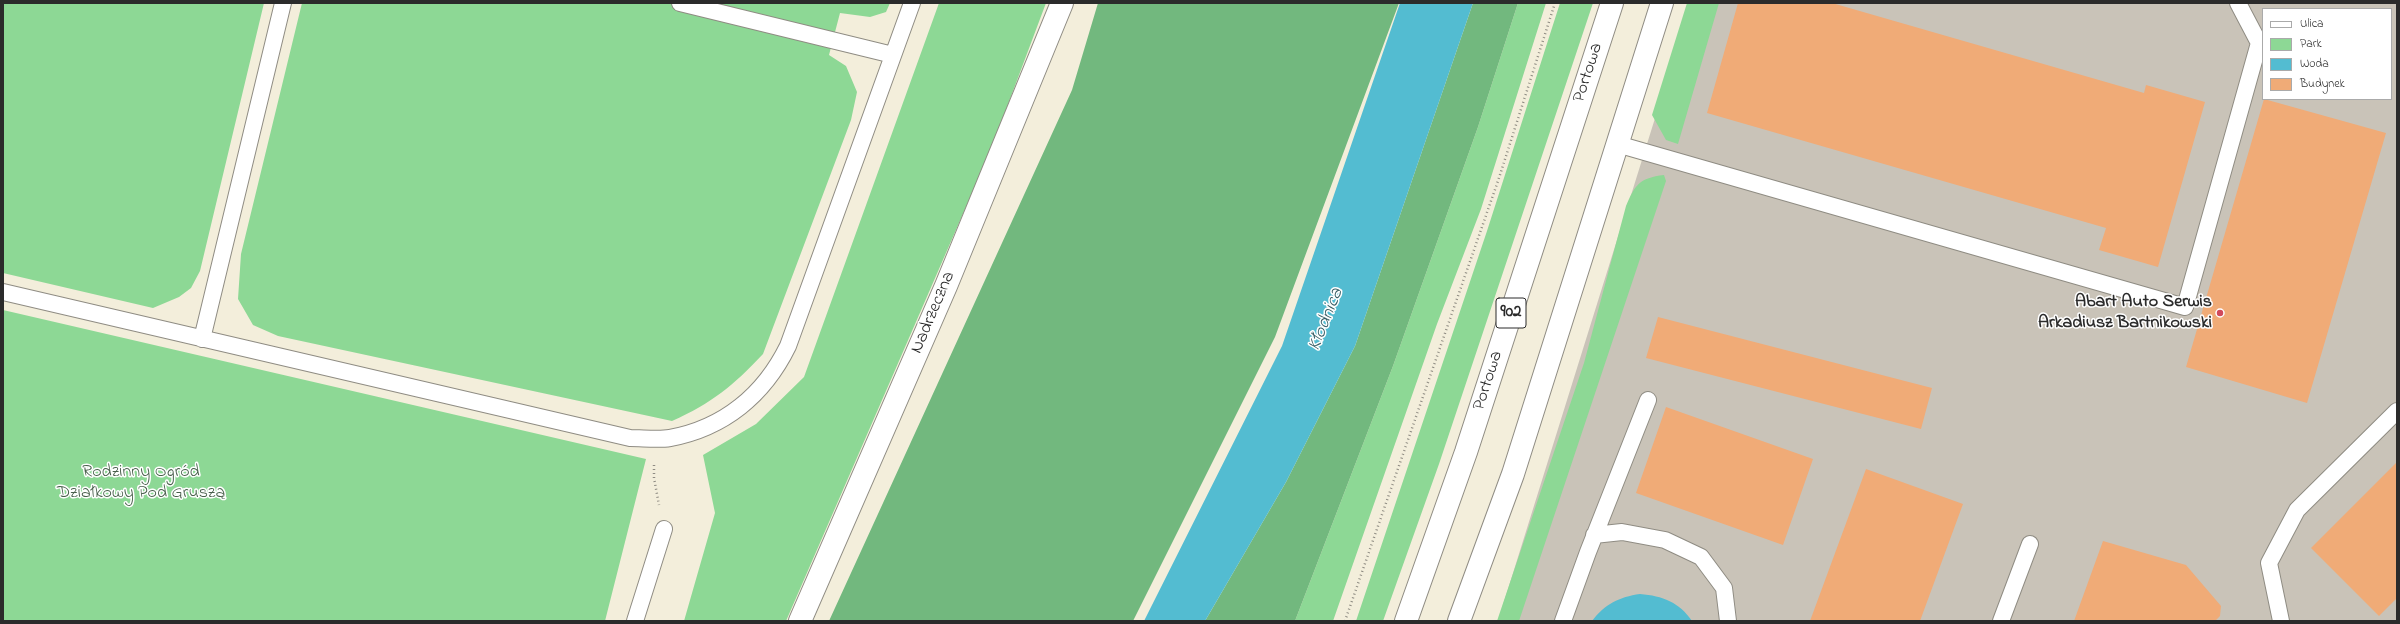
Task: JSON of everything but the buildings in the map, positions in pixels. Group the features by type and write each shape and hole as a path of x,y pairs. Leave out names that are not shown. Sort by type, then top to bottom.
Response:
{"main road":[{"name":"Nadrzeczna","path":"800,621 946,286 1062,3"},
{"name":"Portowa","path":"1406,621 1466,452 1612,3"},
{"path":"1459,621 1513,474 1662,3"}],"lane":[{"path":"202,338 283,3"},
{"path":"680,3 893,55"},
{"path":"3,292 630,438 669,438 698,431 729,417 754,397 777,367 788,346 912,3"},
{"path":"1618,144 2185,307 2259,43 2238,3"},
{"path":"1563,621 1594,535 1648,400"},
{"path":"2281,621 2269,563 2297,510 2397,411"},
{"path":"635,621 664,529"},
{"path":"1594,535 1622,532 1665,540 1701,557 1724,588 1728,621"},
{"path":"2001,621 2030,544"}],"path":[{"path":"1345,621 1499,178 1555,3"},
{"path":"654,460 654,478"}],"shaded area":[{"path":"1691,3 2397,3 2397,621 1498,621"}],"green space":[{"path":"3,3 264,3 200,271 191,288 179,297 153,308 3,273"},
{"path":"302,3 890,3 886,12 870,17 840,13 829,55 846,66 857,92 851,120 763,354 732,385 699,407 672,421 278,336 253,325 238,299 241,254"},
{"path":"939,3 1046,3 992,147 786,621 684,621 715,513 703,455 756,424 804,377"},
{"path":"1098,3 1399,3 1275,337 1133,621 829,621 1072,90"},
{"path":"1473,3 1518,3 1478,127 1393,366 1295,621 1205,621 1286,482 1355,346"},
{"path":"1518,3 1546,3 1481,209 1437,324 1333,621 1295,621 1393,366 1478,127"},
{"path":"1560,3 1593,3 1439,464 1383,621 1356,621 1487,231"},
{"path":"1687,3 1719,3 1678,144 1666,140 1652,115"},
{"path":"1664,175 1666,181 1519,621 1497,621 1584,363 1626,206 1632,193 1639,184 1649,178"},
{"name":"Rodzinny Ogród Działkowy Pod Gruszą","path":"3,310 646,459 605,621 3,621"}],"water":[{"name":"Kłodnica","path":"1400,3 1473,3 1355,346 1286,482 1205,621 1144,621 1282,346"},
{"path":"1640,594 1656,596 1670,601 1682,609 1692,621 1592,621 1602,610 1613,602 1625,597"}],"place":[{"name":"Abart Auto Serwis Arkadiusz Bartnikowski","path":"2220,313"}]}
